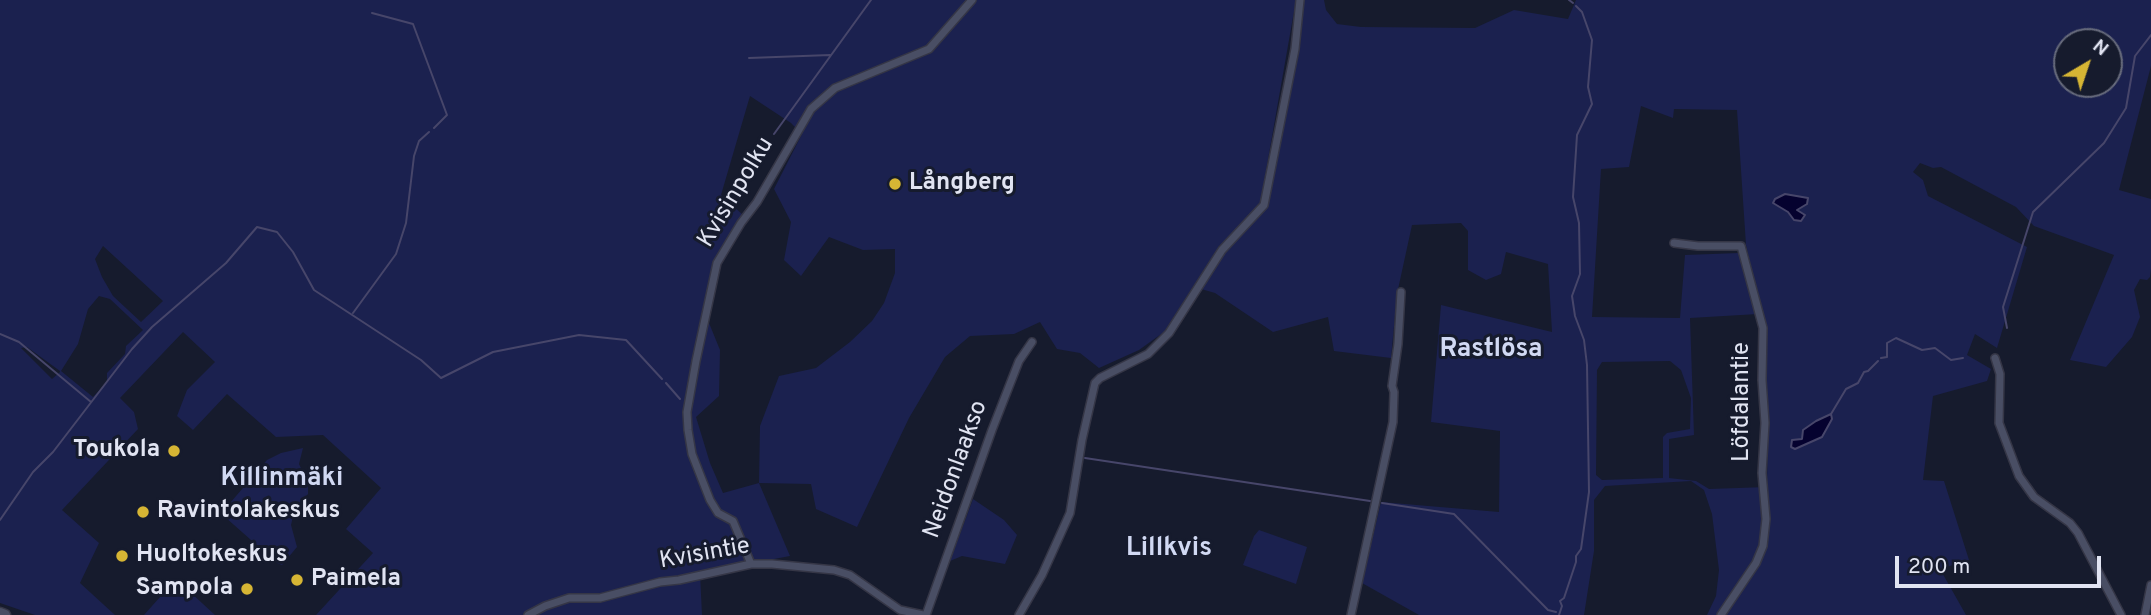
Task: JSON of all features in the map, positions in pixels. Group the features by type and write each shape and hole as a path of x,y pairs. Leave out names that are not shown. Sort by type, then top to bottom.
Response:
{"street":[{"name":"Kvisinpolku","path":"751,564 733,521 718,513 710,500 692,454 688,430 687,412 717,263 757,202 811,109 835,88 929,49 972,0"},
{"path":"1019,615 1042,576 1070,513 1082,440 1096,383 1100,378 1148,354 1169,333 1222,250 1264,205 1295,49 1300,0"},
{"name":"Löfdalantie","path":"1674,243 1741,246 1763,328 1765,423 1762,472 1766,519 1763,546 1756,563 1721,615"},
{"path":"1351,615 1393,422 1392,386 1401,292"},
{"name":"Neidonlaakso","path":"925,615 1019,361 1032,342"},
{"path":"1995,358 2000,374 1999,423 2019,477 2034,497 2070,523 2078,533 2121,615"},
{"name":"Kvisintie","path":"528,615 569,598 610,596 642,586 751,564 834,570 865,583 900,610 925,615"},
{"path":"2145,615 2151,585"}],"shaded area":[{"path":"0,0 1296,0 1260,205 1219,246 1164,332 1139,350 1099,368 1080,353 1057,349 1040,322 1014,334 970,336 945,357 909,418 857,527 816,509 811,484 759,483 790,556 700,573 702,615 316,615 373,553 346,529 381,488 323,435 276,437 227,394 193,430 177,416 187,390 215,362 183,332 120,398 134,412 138,429 62,510 99,543 80,583 115,615 35,615 0,603","holes":["750,96 791,123 802,134 774,189 791,222 784,260 801,276 829,237 863,250 895,249 895,273 884,303 872,321 850,342 816,368 779,376 760,426 759,483 723,493 710,463 696,417 719,396 720,350 707,318 720,264 743,215 721,195","103,246 163,301 141,322 113,296 95,259","99,296 110,299 143,330 126,346 125,354 107,373 107,382 93,397 61,371 78,344 88,309","27,347 60,372 52,379 21,348"]},
{"path":"1304,0 1324,0 1326,10 1337,24 1361,27 1475,28 1514,10 1568,19 1576,0 2151,0 2151,66 2119,190 2151,199 2151,269 2150,277 2147,280 2140,279 2134,290 2140,317 2132,337 2106,367 2070,360 2114,255 2034,226 2016,207 1941,167 1933,168 1920,163 1913,172 1923,180 1928,196 2027,247 1997,348 1975,334 1967,355 1991,369 1987,381 1933,396 1923,480 1944,481 1969,560 1940,569 1966,615 1707,615 1716,596 1719,570 1712,514 1704,490 1691,481 1605,486 1594,500 1594,551 1584,615 1419,615 1362,583 1381,502 1499,512 1500,431 1431,422 1441,305 1552,332 1548,264 1506,252 1501,274 1486,280 1468,270 1468,231 1461,223 1412,225 1397,294 1391,358 1334,351 1328,317 1273,332 1215,293 1201,289 1226,251 1265,210 1300,46","holes":["1641,106 1673,118 1674,109 1737,110 1746,245 1762,314 1768,424 1767,487 1709,489 1696,481 1669,478 1669,439 1694,435 1690,318 1758,314 1739,253 1685,255 1680,318 1592,317 1601,169 1629,167","1670,361 1681,370 1691,398 1690,429 1667,433 1663,437 1663,478 1602,480 1596,475 1597,370 1602,362"]},
{"path":"1785,194 1808,198 1807,204 1797,210 1805,215 1801,221 1794,220 1788,212 1773,203"},
{"path":"1831,414 1832,419 1822,437 1795,449 1791,447 1792,440 1802,439 1803,430"},
{"path":"303,448 299,464 308,483 308,494 295,508 291,525 297,547 282,565 225,517 224,510 267,460 281,453"},
{"path":"973,499 1004,520 1017,535 1005,564 962,556 950,561"},
{"path":"1259,530 1307,547 1296,584 1243,565"},
{"path":"176,579 215,615 144,615"}],"waterway":[{"path":"774,134 871,0"},
{"path":"1569,0 1573,3"},
{"path":"1559,615 1562,606 1560,601 1564,598 1576,556 1581,549 1589,492 1587,365 1584,340 1575,316 1572,296 1580,274 1579,223 1573,197 1577,135 1592,104 1588,87 1592,40 1582,12 1576,6"},
{"path":"372,13 413,24 447,115 434,128"},
{"path":"2007,328 2003,307 2033,212 2104,143 2126,108 2135,56 2151,35"},
{"path":"749,58 830,55"},
{"path":"353,313 396,254 406,223 414,156 419,141 429,132"},
{"path":"0,520 33,472 53,452 132,349 152,327 226,263 257,227 277,232 293,252 314,290 421,360 441,378 493,352 579,335 626,340 662,379"},
{"path":"0,334 19,342 91,402"},
{"path":"1881,358 1887,357 1887,343 1896,338 1922,350 1935,348 1951,360 1963,358"},
{"path":"1831,414 1846,389 1858,383 1864,372 1878,361"},
{"path":"666,383 680,399"},
{"path":"1085,458 1370,501"},
{"path":"1382,503 1454,514 1548,610 1556,612"}],"place":[{"name":"Långberg","path":"895,184"},
{"name":"Toukola","path":"174,451"},
{"name":"Ravintolakeskus","path":"143,512"},
{"name":"Huoltokeskus","path":"122,556"},
{"name":"Paimela","path":"297,580"},
{"name":"Sampola","path":"247,589"}],"district":[{"name":"Rastlösa","path":"1491,351"},
{"name":"Killinmäki","path":"282,480"},
{"name":"Lillkvis","path":"1169,550"}]}
